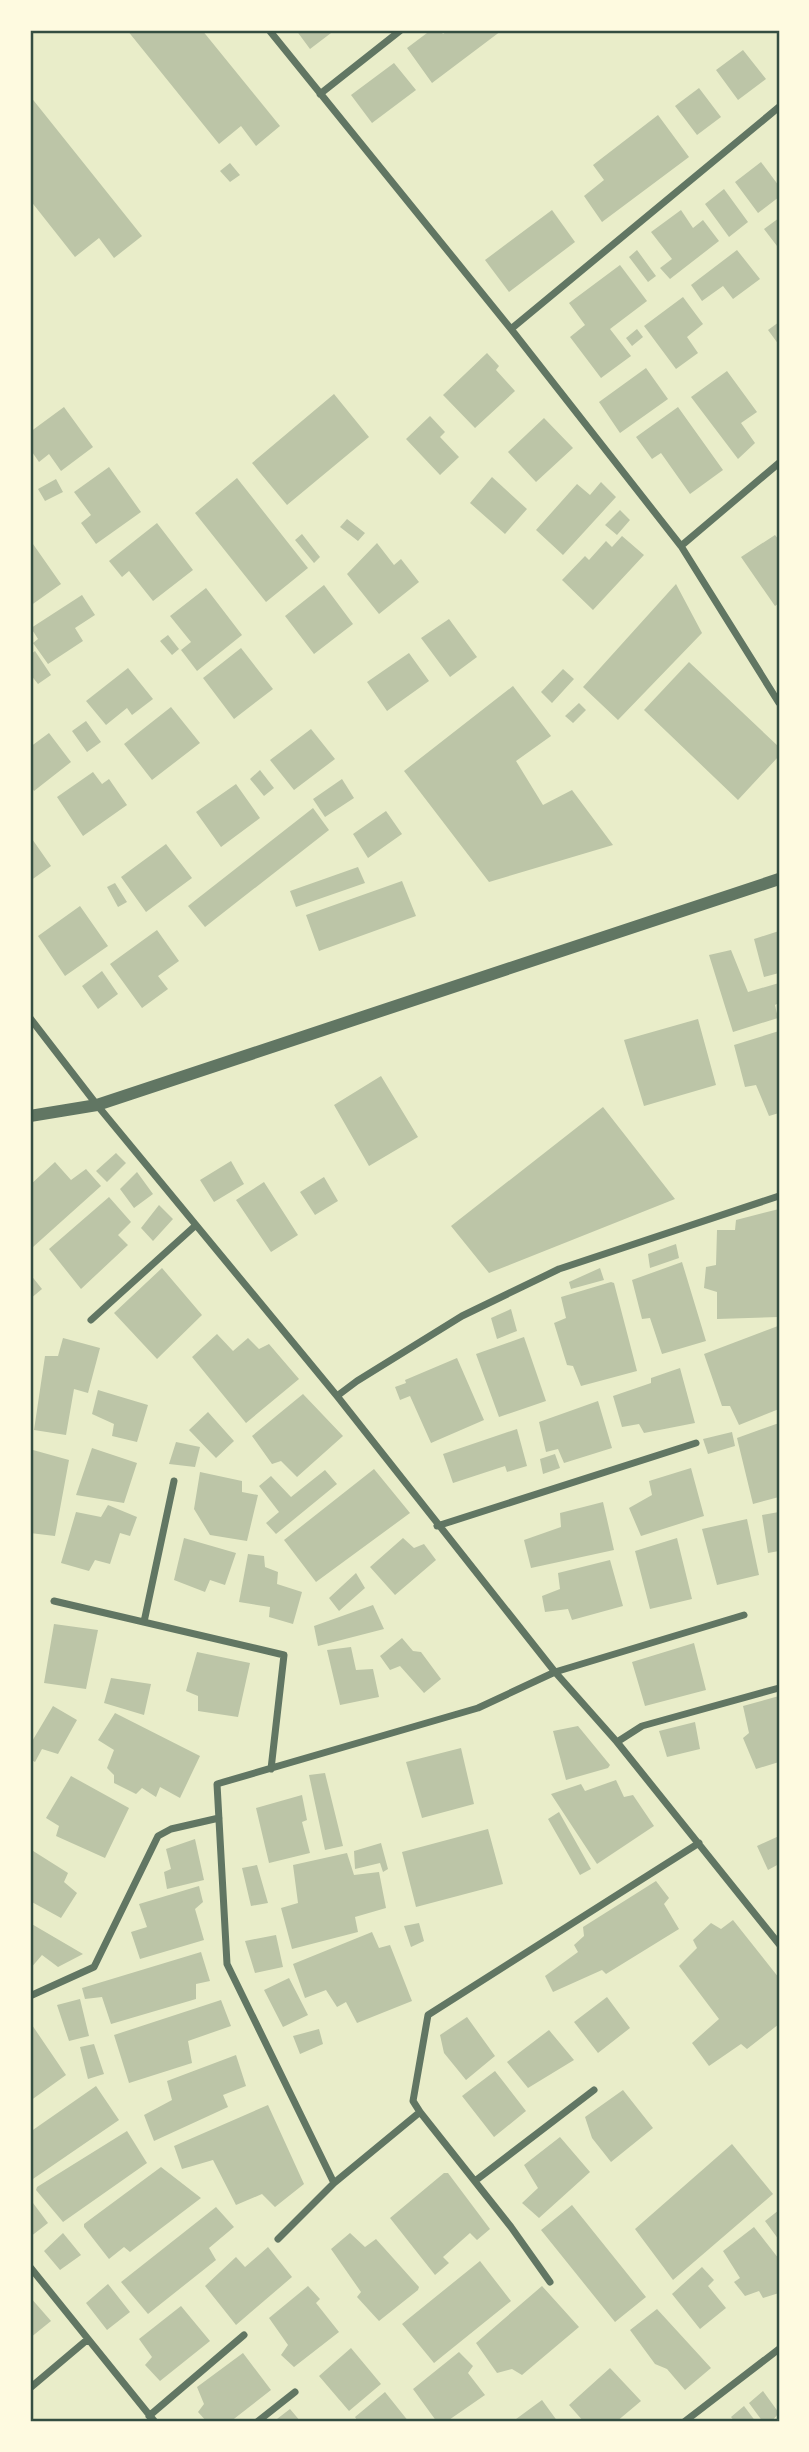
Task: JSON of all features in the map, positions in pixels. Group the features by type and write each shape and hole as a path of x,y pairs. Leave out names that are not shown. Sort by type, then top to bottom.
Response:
{"street":[{"path":"269,30 511,328 681,546 779,703"},
{"path":"320,93 401,30"},
{"path":"511,328 779,107"},
{"path":"681,546 779,463"},
{"path":"30,1116 97,1105 779,879"},
{"path":"30,1018 97,1105 337,1396 437,1526 555,1672 617,1742 779,1944"},
{"path":"337,1396 462,1316 559,1269 779,1196"},
{"path":"91,1320 196,1225"},
{"path":"437,1526 696,1443"},
{"path":"144,1622 174,1481"},
{"path":"54,1601 284,1655 271,1769"},
{"path":"334,2183 227,1964 216,1784 478,1708 555,1672 744,1615"},
{"path":"617,1742 642,1726 779,1688"},
{"path":"30,1996 94,1967 158,1836 171,1829 219,1818"},
{"path":"550,2282 413,2101 428,2015 699,1843"},
{"path":"475,2181 594,2090"},
{"path":"278,2239 334,2183 420,2112"},
{"path":"30,2267 152,2419 244,2335"},
{"path":"30,2388 88,2339"},
{"path":"684,2422 779,2349"},
{"path":"257,2422 295,2392"}],"building":[{"path":"127,30 202,30 280,126 256,146 241,126 219,144"},
{"path":"296,30 335,30 310,49"},
{"path":"431,30 440,30 443,34 449,30 501,31 432,83 407,48"},
{"path":"743,50 766,79 738,100 716,70"},
{"path":"394,63 416,90 372,123 351,95"},
{"path":"699,88 721,117 697,135 675,106"},
{"path":"30,96 142,236 114,258 99,238 75,257 30,200"},
{"path":"658,115 689,157 602,222 584,196 604,180 593,165"},
{"path":"761,162 779,186 779,197 758,213 735,182"},
{"path":"230,163 240,175 230,182 220,171"},
{"path":"724,189 748,222 729,237 705,204"},
{"path":"552,210 575,242 509,292 485,260"},
{"path":"681,210 693,228 703,220 719,241 670,279 660,268 672,259 651,232"},
{"path":"779,218 779,245 777,246 764,229"},
{"path":"637,250 656,276 648,282 629,257"},
{"path":"737,250 760,279 733,299 723,286 702,301 691,285"},
{"path":"620,265 647,301 610,329 631,356 601,378 570,337 585,325 569,303"},
{"path":"683,297 703,324 687,337 698,353 676,369 644,326"},
{"path":"779,322 779,345 768,330"},
{"path":"637,329 643,337 632,346 626,338"},
{"path":"487,353 499,366 496,370 515,391 475,428 443,395"},
{"path":"646,368 668,399 620,433 599,402"},
{"path":"727,371 757,412 741,423 755,443 738,459 691,397"},
{"path":"334,394 369,437 287,505 252,463"},
{"path":"64,407 93,447 61,471 49,454 39,462 30,449 30,432"},
{"path":"678,407 723,470 690,494 661,453 652,459 636,437"},
{"path":"430,416 445,432 440,437 459,457 440,475 406,439"},
{"path":"544,418 573,448 536,482 508,452"},
{"path":"109,467 141,512 96,544 81,523 91,515 74,492"},
{"path":"492,477 527,509 505,534 470,503"},
{"path":"237,478 308,568 266,602 195,513"},
{"path":"56,479 63,492 45,501 38,489"},
{"path":"601,482 616,497 563,555 536,530 577,484 590,495"},
{"path":"620,510 630,520 617,535 605,525"},
{"path":"347,519 365,533 358,541 340,527"},
{"path":"157,523 193,570 153,601 129,571 122,577 109,561"},
{"path":"302,534 320,557 314,563 295,540"},
{"path":"775,535 779,540 779,603 775,606 741,557"},
{"path":"622,536 644,555 593,610 562,580 585,556 589,560 606,541 612,547"},
{"path":"377,543 394,565 401,559 419,582 379,614 347,574"},
{"path":"33,544 61,584 30,606 30,547"},
{"path":"676,584 702,633 618,720 583,687"},
{"path":"324,585 353,624 314,654 285,616"},
{"path":"206,588 242,635 197,671 181,650 191,642 170,616"},
{"path":"82,595 95,615 75,628 83,641 48,664 33,643 38,639 31,628"},
{"path":"449,619 477,657 450,677 421,638"},
{"path":"168,635 179,649 172,655 160,641"},
{"path":"241,648 273,689 234,719 203,678"},
{"path":"35,651 51,675 38,684 30,674 30,655"},
{"path":"409,653 429,681 387,711 367,682"},
{"path":"689,662 779,747 779,756 738,800 644,710"},
{"path":"128,668 153,699 132,715 127,708 106,725 86,701"},
{"path":"563,669 574,679 552,703 541,692"},
{"path":"513,686 551,736 516,761 543,805 572,790 613,845 489,882 404,771"},
{"path":"579,703 586,710 573,723 565,716"},
{"path":"171,707 200,743 152,780 124,744"},
{"path":"86,721 101,742 87,752 72,731"},
{"path":"311,729 335,759 294,790 270,760"},
{"path":"49,733 71,762 34,791 30,785 30,747"},
{"path":"260,770 274,788 264,796 250,779"},
{"path":"93,772 102,784 109,779 127,805 83,836 57,797"},
{"path":"342,779 354,798 325,817 313,799"},
{"path":"236,784 260,818 221,847 196,812"},
{"path":"313,808 329,830 205,927 188,906"},
{"path":"386,811 402,834 368,858 353,834"},
{"path":"30,836 51,866 30,881"},
{"path":"166,844 192,878 146,912 121,877"},
{"path":"358,867 365,883 296,907 290,891"},
{"path":"402,881 416,916 319,951 306,915"},
{"path":"115,883 127,902 118,907 107,887"},
{"path":"80,906 108,946 65,976 38,936"},
{"path":"157,930 179,961 158,976 168,989 142,1008 110,964"},
{"path":"779,931 779,973 764,977 754,939"},
{"path":"731,950 748,992 779,983 779,1003 775,1005 778,1018 733,1032 709,955"},
{"path":"102,971 118,994 98,1009 82,986"},
{"path":"698,1019 716,1085 644,1106 624,1040"},
{"path":"779,1031 779,1113 769,1116 756,1085 745,1087 734,1045"},
{"path":"381,1076 418,1137 369,1166 334,1105"},
{"path":"603,1107 675,1199 489,1273 451,1226"},
{"path":"116,1153 126,1163 107,1182 96,1171"},
{"path":"231,1161 244,1184 214,1202 200,1180"},
{"path":"55,1162 71,1180 86,1169 101,1186 33,1247 30,1243 30,1185"},
{"path":"137,1172 153,1194 134,1208 120,1189"},
{"path":"324,1177 338,1201 315,1215 300,1192"},
{"path":"264,1182 298,1235 271,1252 236,1200"},
{"path":"109,1197 131,1222 118,1235 128,1245 81,1289 49,1249"},
{"path":"159,1205 173,1219 153,1241 141,1228"},
{"path":"779,1209 779,1317 717,1319 717,1292 704,1288 706,1267 716,1265 717,1230 735,1230 736,1220"},
{"path":"676,1244 679,1258 650,1268 648,1254"},
{"path":"682,1262 706,1341 662,1354 650,1318 642,1319 632,1280"},
{"path":"162,1268 202,1315 157,1359 114,1313"},
{"path":"600,1268 604,1280 571,1289 569,1282"},
{"path":"30,1274 42,1289 30,1299"},
{"path":"614,1283 637,1371 581,1386 573,1366 567,1365 554,1323 566,1318 561,1297"},
{"path":"511,1309 517,1331 497,1339 491,1318"},
{"path":"778,1326 779,1409 739,1425 730,1406 722,1406 704,1354"},
{"path":"217,1334 233,1351 248,1338 259,1349 269,1344 299,1379 246,1423 192,1357"},
{"path":"524,1337 546,1401 499,1417 476,1354"},
{"path":"63,1338 100,1348 88,1393 74,1389 66,1435 34,1430 45,1356 58,1356"},
{"path":"457,1358 484,1420 431,1443 410,1396 400,1400 395,1387 406,1383 405,1380"},
{"path":"680,1368 695,1423 644,1433 639,1424 622,1427 613,1396 651,1383 651,1378"},
{"path":"98,1390 148,1405 137,1442 112,1436 114,1424 92,1414"},
{"path":"303,1394 343,1436 297,1477 281,1461 272,1464 252,1436"},
{"path":"598,1401 612,1448 564,1463 558,1449 546,1452 539,1422"},
{"path":"208,1412 234,1441 216,1458 189,1430"},
{"path":"779,1423 779,1497 753,1504 737,1438"},
{"path":"517,1429 527,1466 507,1472 505,1466 453,1483 443,1454"},
{"path":"732,1432 735,1446 708,1454 703,1439"},
{"path":"176,1442 200,1447 195,1467 169,1464"},
{"path":"92,1448 137,1463 124,1503 76,1495"},
{"path":"33,1450 69,1460 55,1536 30,1533 30,1471"},
{"path":"555,1454 560,1468 543,1474 540,1459"},
{"path":"691,1468 704,1516 641,1536 629,1508 652,1495 649,1481"},
{"path":"374,1469 410,1513 316,1582 284,1540"},
{"path":"325,1470 337,1484 276,1534 266,1523 279,1512 259,1486 271,1476 291,1497"},
{"path":"200,1472 242,1481 242,1492 258,1495 247,1541 210,1535 194,1509"},
{"path":"603,1502 614,1550 531,1568 524,1540 561,1527 560,1513"},
{"path":"108,1505 137,1517 130,1536 120,1533 110,1564 95,1560 89,1571 61,1563 76,1512 101,1517"},
{"path":"779,1512 779,1551 768,1553 762,1515"},
{"path":"747,1519 759,1575 717,1585 702,1529"},
{"path":"184,1538 236,1553 225,1585 210,1580 205,1592 174,1580"},
{"path":"403,1538 414,1548 424,1544 436,1560 395,1595 370,1567"},
{"path":"677,1538 692,1599 650,1609 635,1551"},
{"path":"248,1554 264,1556 265,1567 278,1572 277,1584 302,1592 293,1624 269,1617 270,1607 239,1602"},
{"path":"610,1560 623,1606 572,1620 568,1609 545,1612 542,1596 560,1589 558,1573"},
{"path":"356,1573 365,1588 339,1611 329,1598"},
{"path":"373,1605 384,1629 318,1646 314,1626"},
{"path":"54,1624 98,1630 86,1689 44,1683"},
{"path":"402,1638 413,1651 421,1652 441,1679 424,1693 400,1666 390,1670 380,1656"},
{"path":"694,1643 706,1690 645,1706 632,1662"},
{"path":"351,1647 356,1670 373,1669 379,1697 340,1705 327,1650"},
{"path":"197,1652 250,1663 238,1717 198,1711 198,1696 186,1691"},
{"path":"111,1678 151,1684 144,1715 104,1703"},
{"path":"779,1696 779,1762 756,1769 743,1738 749,1733 743,1706"},
{"path":"53,1706 77,1720 58,1754 42,1749 35,1762 30,1759 30,1742"},
{"path":"115,1713 200,1756 180,1798 160,1787 156,1797 142,1788 136,1794 114,1783 114,1775 107,1768 114,1750 98,1740"},
{"path":"695,1722 700,1749 667,1757 659,1731"},
{"path":"578,1726 610,1765 608,1768 566,1780 553,1731"},
{"path":"461,1748 474,1804 422,1818 406,1762"},
{"path":"325,1773 343,1846 325,1850 309,1775"},
{"path":"71,1776 129,1808 105,1858 56,1836 59,1826 46,1818"},
{"path":"616,1780 624,1797 633,1795 654,1826 597,1864 551,1794 581,1784 585,1791"},
{"path":"302,1795 307,1820 302,1822 310,1853 269,1863 256,1808"},
{"path":"559,1812 591,1869 580,1875 548,1819"},
{"path":"488,1829 503,1884 416,1907 402,1852"},
{"path":"779,1836 779,1864 768,1870 757,1846"},
{"path":"195,1839 204,1880 167,1889 164,1872 171,1869 166,1849"},
{"path":"381,1843 388,1869 383,1872 380,1863 355,1869 354,1851"},
{"path":"30,1849 68,1873 64,1882 77,1893 61,1918 30,1901"},
{"path":"347,1853 354,1875 379,1872 386,1908 355,1917 358,1932 292,1949 281,1908 298,1903 293,1865"},
{"path":"257,1865 268,1903 251,1906 242,1868"},
{"path":"656,1881 669,1898 664,1904 679,1929 606,1974 602,1970 553,1992 545,1976 578,1952 574,1945 584,1936 583,1927"},
{"path":"199,1886 203,1902 195,1909 204,1940 140,1959 131,1932 147,1927 139,1904"},
{"path":"733,1920 779,1978 779,2024 747,2049 741,2044 709,2066 692,2043 719,2019 679,1966 697,1948 693,1940 711,1923 721,1929"},
{"path":"30,1923 83,1954 58,1967 42,1955 30,1969"},
{"path":"419,1923 424,1941 411,1947 404,1926"},
{"path":"372,1932 379,1948 390,1945 412,2001 357,2023 346,2002 337,2007 326,1990 305,1998 293,1964"},
{"path":"276,1935 283,1967 255,1973 245,1941"},
{"path":"201,1952 210,1981 196,1984 196,1999 111,2024 102,1997 85,1999 82,1988"},
{"path":"289,1978 308,2015 283,2027 264,1990"},
{"path":"607,1997 630,2028 598,2053 574,2022"},
{"path":"80,1999 89,2036 69,2041 57,2005"},
{"path":"221,2000 231,2026 188,2041 192,2063 129,2083 114,2035"},
{"path":"467,2017 495,2056 466,2080 444,2053 440,2035"},
{"path":"30,2022 66,2075 30,2101"},
{"path":"319,2029 323,2044 300,2054 293,2036"},
{"path":"549,2030 574,2060 528,2088 507,2062"},
{"path":"94,2044 104,2074 88,2079 80,2047"},
{"path":"236,2055 246,2086 223,2095 228,2107 154,2141 144,2115 172,2100 167,2081"},
{"path":"495,2071 526,2111 494,2137 462,2096"},
{"path":"96,2086 119,2120 30,2181 30,2132"},
{"path":"623,2090 653,2128 611,2162 592,2138 585,2117"},
{"path":"268,2105 304,2184 275,2207 262,2194 236,2205 213,2160 182,2169 174,2146"},
{"path":"127,2131 147,2163 63,2222 36,2190 37,2187"},
{"path":"560,2137 590,2172 539,2218 522,2203 538,2188 524,2165"},
{"path":"732,2144 773,2194 673,2280 635,2229"},
{"path":"161,2167 201,2198 130,2252 124,2247 109,2259 84,2224"},
{"path":"444,2173 448,2173 490,2229 477,2240 470,2233 443,2257 449,2263 435,2275 390,2218"},
{"path":"30,2199 48,2223 30,2237"},
{"path":"572,2205 646,2297 615,2322 541,2230"},
{"path":"216,2207 234,2227 209,2248 216,2260 148,2314 121,2282"},
{"path":"779,2210 779,2240 765,2221"},
{"path":"754,2227 779,2259 779,2293 763,2298 759,2291 745,2296 734,2282 740,2278 723,2251"},
{"path":"63,2233 81,2255 60,2270 44,2251"},
{"path":"350,2233 365,2247 376,2239 419,2287 379,2321 357,2297 361,2292 331,2249"},
{"path":"268,2247 292,2277 236,2325 205,2286 236,2257 245,2267"},
{"path":"480,2261 511,2301 434,2363 402,2324"},
{"path":"702,2267 714,2280 708,2286 726,2308 700,2329 672,2294"},
{"path":"108,2284 130,2312 107,2330 86,2303"},
{"path":"308,2286 320,2299 316,2303 339,2332 294,2367 281,2355 288,2345 269,2318"},
{"path":"542,2286 579,2327 522,2375 512,2369 497,2373 476,2343"},
{"path":"30,2297 51,2321 30,2338"},
{"path":"181,2306 210,2341 160,2381 145,2365 152,2357 139,2339"},
{"path":"657,2309 711,2368 685,2390 667,2369 655,2364 630,2330"},
{"path":"351,2348 381,2384 349,2411 319,2376"},
{"path":"459,2352 473,2366 468,2373 485,2395 446,2422 437,2422 413,2389"},
{"path":"243,2353 271,2390 230,2422 207,2422 198,2412 204,2404 197,2387"},
{"path":"610,2368 641,2401 616,2422 584,2422 569,2405"},
{"path":"763,2391 779,2413 771,2422 763,2422 749,2403"},
{"path":"385,2392 409,2422 358,2422 355,2417"},
{"path":"542,2400 558,2422 512,2422"},
{"path":"744,2406 756,2422 735,2422 731,2417"},
{"path":"290,2409 301,2422 273,2422"}]}
